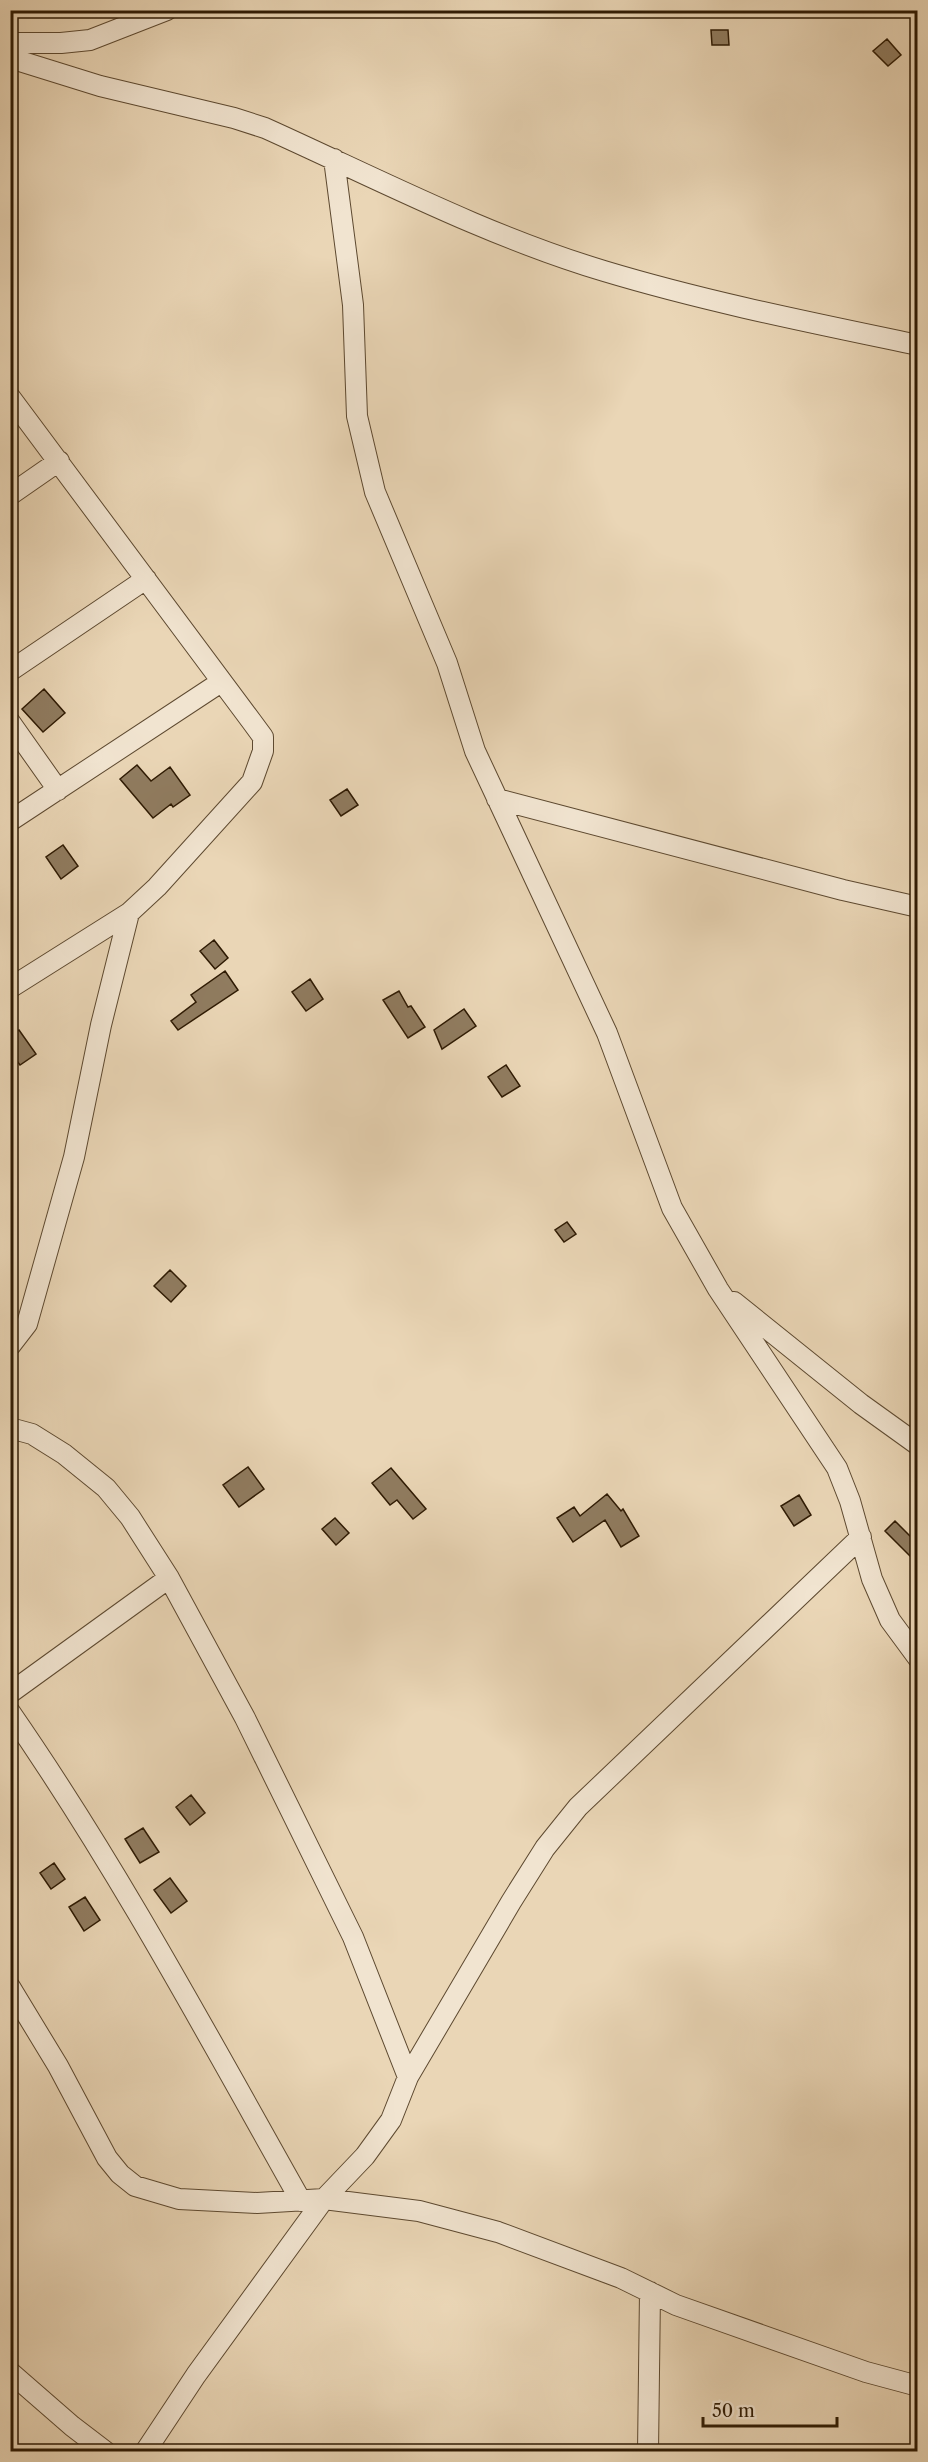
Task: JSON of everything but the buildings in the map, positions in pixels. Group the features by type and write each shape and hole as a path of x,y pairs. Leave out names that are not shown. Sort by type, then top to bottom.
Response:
{"street":[{"path":"10,43 61,43 90,40 167,10"},
{"path":"10,58 100,86 234,118 265,128 506,237 603,271 766,312 918,345"},
{"path":"334,159 352,305 357,416 375,492 447,663 476,751 607,1034 672,1208 717,1290 837,1468 850,1501 872,1580 890,1620 918,1658"},
{"path":"10,397 60,461 263,737 263,751 252,782 157,887 129,913 10,988"},
{"path":"10,495 60,461"},
{"path":"10,671 146,579"},
{"path":"10,821 221,682"},
{"path":"10,722 58,790"},
{"path":"497,799 843,890 918,907"},
{"path":"10,1346 27,1324 74,1157 101,1025 129,913"},
{"path":"717,1290 861,1404 918,1445"},
{"path":"10,1428 32,1434 48,1444 106,1488 130,1517 169,1578 245,1718 348,1927 408,2077"},
{"path":"145,2451 196,2375 324,2199 365,2156 391,2120 408,2077 539,1857 578,1807 861,1537"},
{"path":"10,1693 169,1578"},
{"path":"10,1712 38,1752 162,1954 301,2201"},
{"path":"10,1987 58,2066 107,2158 120,2174 135,2186 179,2199 257,2203 324,2199 419,2211 498,2232 621,2278 676,2305 866,2372 918,2386"},
{"path":"648,2451 650,2292"},
{"path":"10,2372 72,2426 106,2451"}]}
